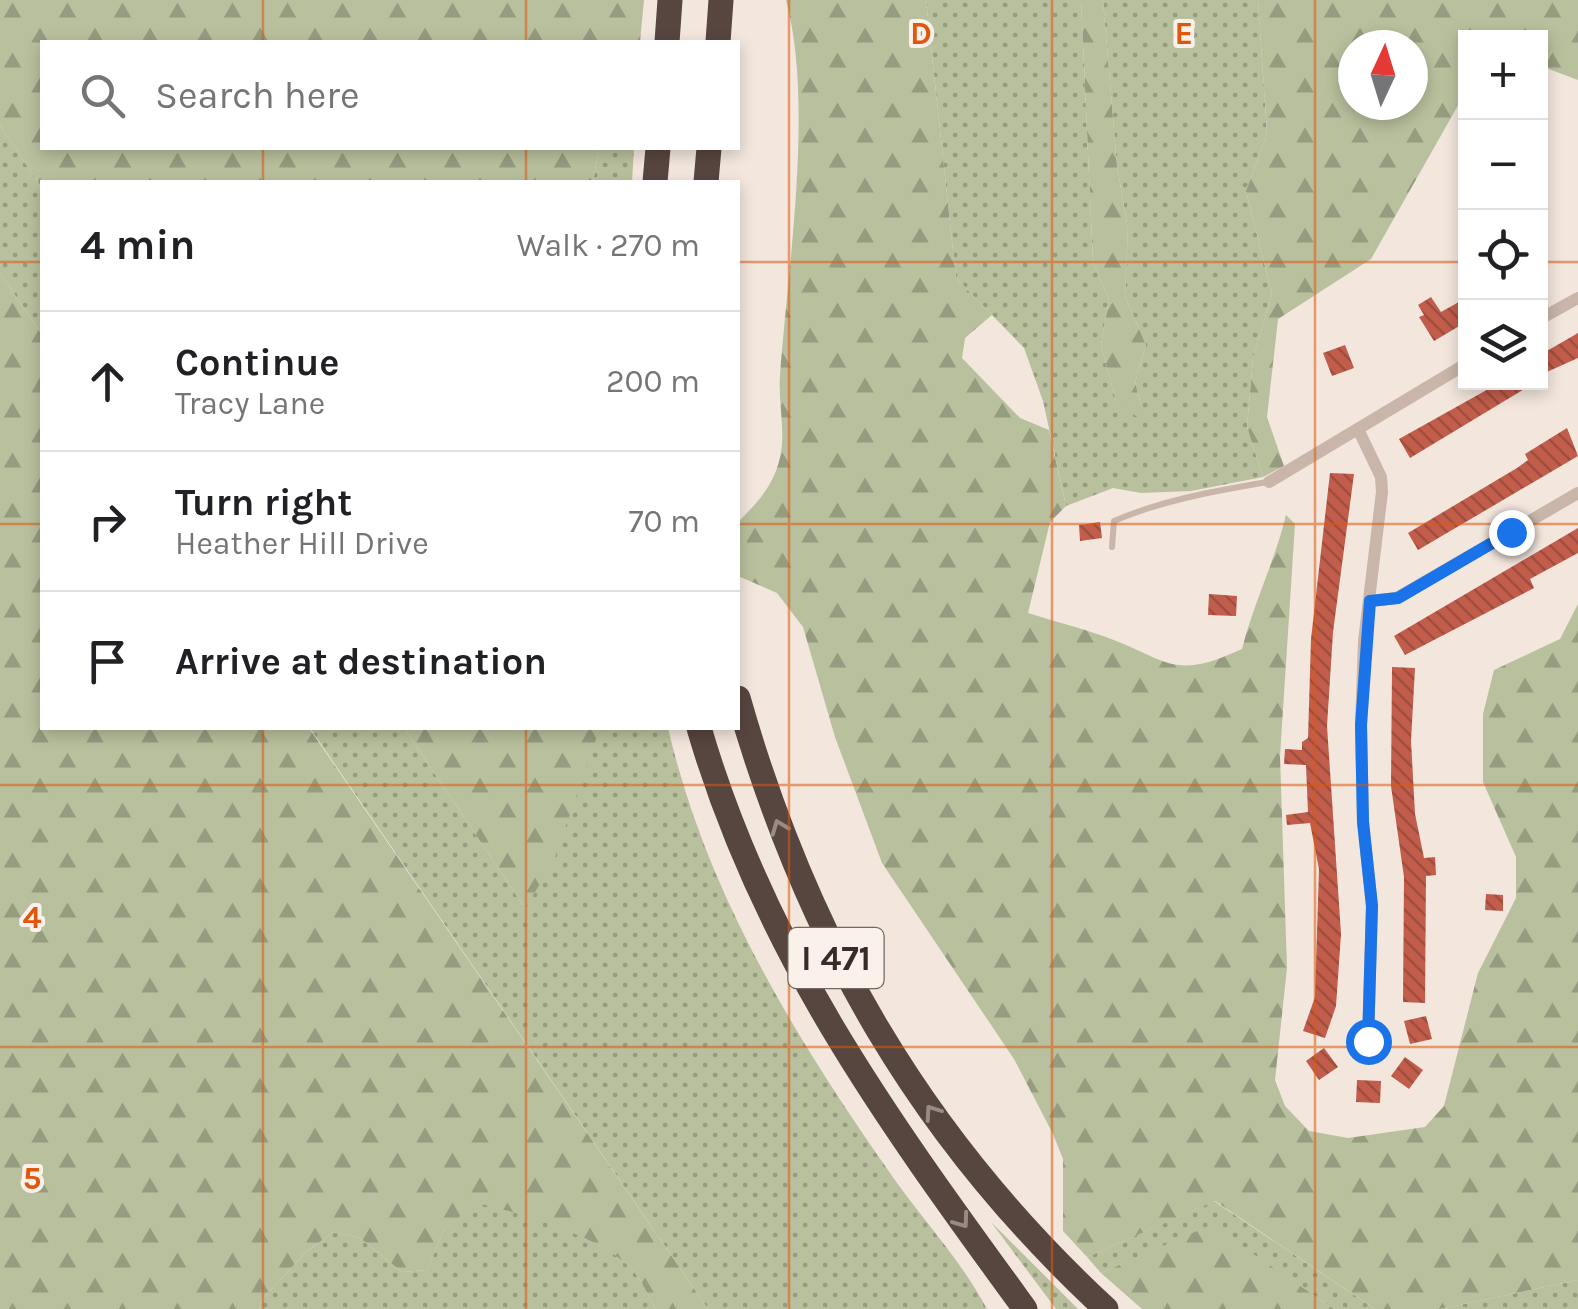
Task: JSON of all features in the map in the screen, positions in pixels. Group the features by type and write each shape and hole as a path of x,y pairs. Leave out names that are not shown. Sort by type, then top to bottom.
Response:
{"highway":[{"path":"666,40 670,0"},
{"path":"718,40 721,0"},
{"path":"656,180 658,150"},
{"path":"706,180 709,150"},
{"name":"I 471","path":"740,705 761,779 804,889 866,1014 992,1190 1106,1309"},
{"name":"I 471","path":"700,730 754,881 815,1001 909,1150 1026,1309"}],"street":[{"path":"1548,315 1578,298"},
{"path":"1268,482 1458,369"},
{"path":"1358,429 1381,477 1382,492 1361,725 1363,822 1372,906 1368,1041"},
{"path":"1370,601 1398,598 1578,493"}],"lane":[{"path":"1112,547 1114,521 1128,515 1194,495 1268,482"}],"green space":[{"path":"0,0 644,0 640,40 40,40 40,150 599,150 593,180 40,180 40,185 0,125"},
{"path":"786,0 926,0 956,278 992,315 965,338 962,358 1020,418 1049,430 1066,506 1050,522 1028,613 1103,636 1170,664 1199,664 1218,659 1242,649 1286,515 1295,524 1280,756 1287,968 1275,1080 1285,1106 1309,1131 1348,1138 1425,1127 1444,1106 1478,973 1516,898 1516,857 1483,782 1483,714 1494,670 1560,639 1578,604 1578,1280 1440,1309 1375,1309 1215,1201 1087,1257 1063,1231 1063,1159 1053,1134 1014,1059 882,863 835,737 803,627 777,593 740,577 740,520 771,482 782,443 780,375 799,136 794,42"},
{"path":"926,0 1081,0 1093,263 1109,299 1101,345 1116,401 1141,405 1135,382 1146,345 1125,296 1128,229 1117,166 1103,0 1258,0 1267,134 1246,191 1272,294 1253,358 1247,427 1263,477 1191,491 1141,493 1113,488 1066,506 1043,401 1024,348 956,278"},
{"path":"1081,0 1103,0 1117,166 1128,229 1125,296 1146,345 1135,382 1141,405 1137,417 1116,401 1101,345 1109,299 1093,263"},
{"path":"1258,0 1578,0 1578,80 1548,69 1548,30 1458,30 1458,105 1371,259 1278,319 1267,417 1284,466 1263,477 1247,427 1253,358 1272,294 1246,191 1267,134"},
{"path":"0,125 40,185 40,332 0,273"},
{"path":"599,150 634,150 632,180 593,180"},
{"path":"0,273 40,332 40,730 310,730 708,1309 656,1309 636,1274 605,1249 539,1220 477,1203 444,1229 427,1270 402,1272 360,1238 333,1232 305,1253 261,1301 259,1309 0,1309"},
{"path":"311,730 405,730 525,908 599,730 669,730 705,847 757,961 854,1121 987,1309 708,1309"},
{"path":"405,730 599,730 553,863 525,908"},
{"path":"1214,1201 1375,1309 1334,1309 1211,1226 1101,1273 1087,1257"},
{"path":"477,1202 562,1228 605,1248 636,1274 656,1309 259,1309 261,1301 305,1253 333,1232 360,1238 402,1272 427,1270 444,1229"},
{"path":"991,1222 1078,1309 1056,1309"},
{"path":"1211,1225 1334,1309 1142,1309 1101,1273"},
{"path":"1578,1280 1578,1309 1440,1309"}],"building":[{"path":"1431,297 1441,312 1458,302 1458,327 1434,341 1419,317 1424,315 1418,305"},
{"path":"1578,333 1578,358 1548,371 1548,350"},
{"path":"1345,345 1354,368 1332,376 1323,353"},
{"path":"1487,390 1523,390 1410,458 1399,439"},
{"path":"1567,428 1578,456 1418,550 1408,533 1517,468 1528,460 1525,454"},
{"path":"1330,473 1354,474 1333,632 1327,726 1341,934 1336,1006 1325,1038 1303,1031 1315,997 1319,869 1310,823 1287,825 1286,815 1308,812 1306,765 1284,764 1285,749 1302,750 1302,742 1308,738 1311,639"},
{"path":"1100,522 1102,538 1080,541 1079,525"},
{"path":"1578,528 1578,553 1530,579 1534,588 1405,655 1394,636"},
{"path":"1209,594 1237,596 1236,616 1208,615"},
{"path":"1392,667 1415,668 1411,741 1415,814 1424,858 1435,857 1436,875 1426,876 1425,1003 1403,1002 1404,877 1391,786"},
{"path":"1486,894 1503,895 1503,911 1485,910"},
{"path":"1426,1016 1432,1039 1410,1044 1404,1021"},
{"path":"1324,1048 1338,1067 1319,1080 1306,1061"},
{"path":"1405,1057 1423,1070 1409,1089 1391,1076"},
{"path":"1357,1080 1381,1081 1380,1103 1356,1102"}],"route":[{"path":"1368,1041 1372,906 1363,822 1361,725 1363,654 1370,601 1398,598 1511,532"}]}
